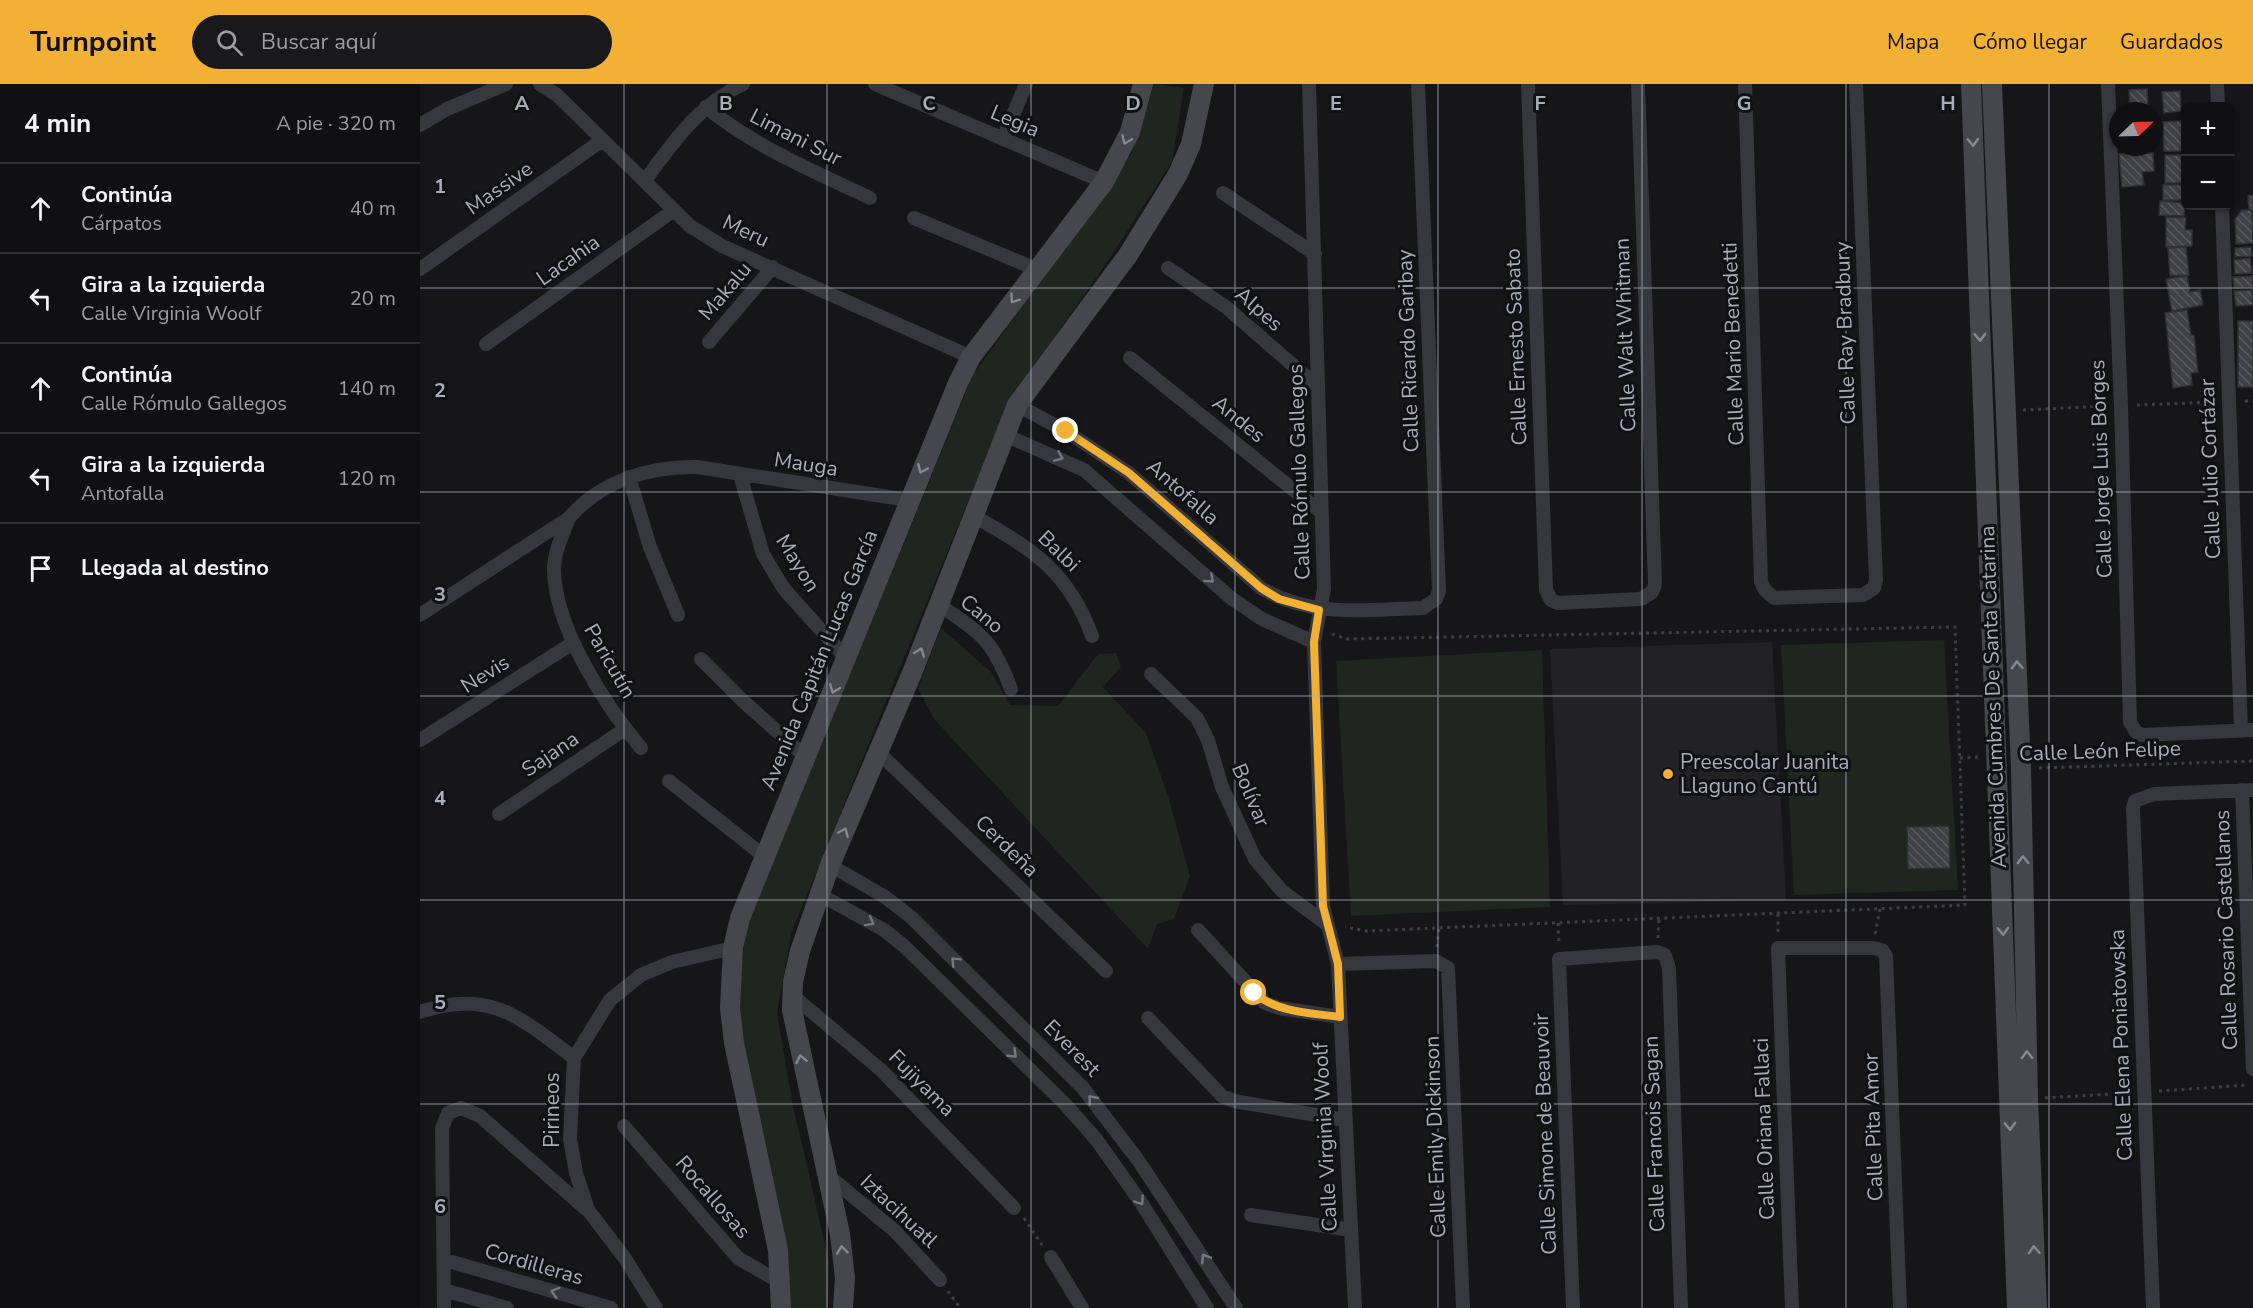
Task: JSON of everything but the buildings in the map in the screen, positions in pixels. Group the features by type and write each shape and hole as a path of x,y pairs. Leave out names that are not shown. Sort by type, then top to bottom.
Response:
{"street":[{"path":"420,125 447,109 506,84"},
{"path":"646,179 668,148 706,107 723,94 743,84"},
{"name":"Legia","path":"875,84 1104,182"},
{"path":"1003,139 1026,84"},
{"name":"Avenida Capitán Lucas García","path":"781,1308 775,1230 734,1043 730,1008 733,948 740,918 764,856 807,758 908,500 971,357 1104,182 1130,132 1143,84"},
{"path":"843,1308 845,1278 840,1234 795,1030 792,995 800,951 830,865 975,517 1017,405 1128,255 1178,174 1191,144 1204,84"},
{"name":"Calle Rómulo Gallegos","path":"1309,84 1324,589 1315,635 1325,923 1338,964"},
{"name":"Calle Ricardo Garibay","path":"1418,84 1439,591 1436,600 1423,608"},
{"name":"Calle Ernesto Sabato","path":"1528,84 1546,590 1551,600 1558,603 1641,599 1652,592 1655,585"},
{"name":"Calle Walt Whitman","path":"1638,84 1655,585"},
{"name":"Calle Mario Benedetti","path":"1745,84 1761,582 1764,590 1774,598 1863,595 1874,588 1876,580"},
{"name":"Calle Ray Bradbury","path":"1856,84 1876,580"},
{"name":"Avenida Cumbres De Santa Catarina","path":"1971,84 2017,1308"},
{"name":"Avenida Cumbres De Santa Catarina","path":"1992,84 2021,774 2028,1099 2037,1308"},
{"name":"Calle Jorge Luis Borges","path":"2108,84 2130,722 2132,728 2142,735 2247,731"},
{"path":"2217,84 2218,102"},
{"name":"Meru","path":"542,85 601,141 646,179 690,226 722,246 971,357"},
{"name":"Limani Sur","path":"706,107 731,128 759,144 870,198"},
{"name":"Massive","path":"420,269 601,141"},
{"path":"1223,193 1315,254"},
{"name":"Lacahia","path":"486,344 674,210"},
{"name":"Calle Julio Cortázar","path":"2222,210 2247,731"},
{"path":"914,218 1036,269"},
{"name":"Makalu","path":"709,342 773,267"},
{"name":"Alpes","path":"1168,268 1226,307 1317,387"},
{"name":"Andes","path":"1131,358 1321,512"},
{"name":"Antofalla","path":"1017,405 1066,431 1129,473 1261,588 1279,599 1319,610 1423,608"},
{"path":"1005,435 1084,470 1231,598 1262,619 1315,635"},
{"name":"Mauga","path":"629,477 666,467 697,467 908,500"},
{"name":"Mayon","path":"740,475 763,554 784,589 846,658"},
{"path":"420,615 569,518 587,501 629,477 650,547 678,615"},
{"name":"Balbi","path":"975,517 1039,555 1062,579 1083,610 1092,636"},
{"name":"Paricutín","path":"569,518 557,547 554,566 560,606 573,643 625,729 641,748"},
{"name":"Cano","path":"939,605 975,629 990,643 1011,689"},
{"name":"Nevis","path":"420,740 573,643"},
{"path":"701,659 768,725 807,758"},
{"name":"Bolívar","path":"1151,674 1197,718 1208,740 1222,787 1255,859 1281,891 1325,923"},
{"name":"Sajana","path":"499,814 625,729"},
{"name":"Cerdeña","path":"878,752 1106,971"},
{"path":"1997,774 2021,774"},
{"path":"669,781 764,856"},
{"name":"Calle Elena Poniatowska","path":"2153,1308 2133,808 2135,801 2154,795 2247,790"},
{"name":"Calle Rosario Castellanos","path":"2247,790 2253,1069"},
{"name":"Everest","path":"830,865 885,897 911,917 1083,1088 1138,1160 1236,1308"},
{"path":"819,894 884,930 904,946 1064,1103 1096,1139 1142,1204 1207,1308"},
{"path":"1198,930 1266,1003 1279,1008 1340,1017"},
{"name":"Pirineos","path":"656,1308 624,1257 588,1210 576,1173 570,1139 574,1058 610,1000 641,975 672,962 733,948"},
{"path":"1779,948 1875,948"},
{"name":"Calle Oriana Fallaci","path":"1779,948 1792,1308"},
{"name":"Calle Pita Amor","path":"1875,948 1886,956 1888,964 1900,1308"},
{"name":"Calle Francois Sagan","path":"1559,959 1657,952 1667,960 1681,1308"},
{"name":"Calle Simone de Beauvoir","path":"1559,959 1573,1308"},
{"name":"Calle Emily Dickinson","path":"1338,964 1436,961 1446,964 1450,974 1463,1308"},
{"name":"Calle Virginia Woolf","path":"1338,964 1355,1308"},
{"name":"Fujiyama","path":"792,995 881,1070 1014,1208"},
{"path":"420,1012 462,1003 496,1008 519,1016 574,1058"},
{"path":"1148,1018 1221,1096 1234,1101 1346,1120"},
{"path":"444,1308 442,1128 444,1120 454,1110 471,1110 480,1116 588,1210"},
{"name":"Rocallosas","path":"624,1126 733,1253 780,1282"},
{"name":"Iztacihuatl","path":"826,1174 895,1231 940,1280"},
{"path":"1251,1215 1351,1230"},
{"path":"1051,1257 1082,1308"},
{"name":"Cordilleras","path":"445,1260 612,1308"},
{"path":"444,1290 507,1308"}],"path":[{"path":"1315,635 1347,639 1955,627 1960,758 1965,905 1367,931 1325,923"},
{"name":"Calle León Felipe","path":"1960,758 1980,757 1981,770 1997,774"},
{"name":"Calle León Felipe","path":"2021,774 2253,761"},
{"path":"1875,948 1880,909"},
{"path":"1778,913 1779,948"},
{"path":"1558,923 1559,959"},
{"path":"1014,1208 1026,1220 1051,1257"},
{"path":"940,1280 960,1308"}],"shaded area":[{"path":"1154,84 1184,88 1172,162 1106,264 1009,401 791,934 777,1013 793,1106 829,1261 828,1308 787,1308 749,1087 738,1000 746,927 973,375 1132,152"},
{"path":"941,628 991,672 1010,705 1058,706 1098,654 1116,653 1121,667 1103,687 1146,733 1168,796 1190,876 1174,919 1157,924 1148,949 934,719 918,688"},
{"path":"1944,640 1958,890 1794,895 1781,645"},
{"name":"Preescolar Juanita Llaguno Cantú","path":"1772,642 1786,900 1563,905 1550,649"},
{"path":"1542,650 1550,907 1351,916 1336,661"}],"place":[{"name":"Preescolar Juanita Llaguno Cantú","path":"1668,774"}],"route":[{"path":"1066,431 1129,473 1261,588 1279,599 1319,610 1314,642 1323,906 1325,923 1338,964 1340,1017 1279,1008 1266,1003 1254,993"}]}
